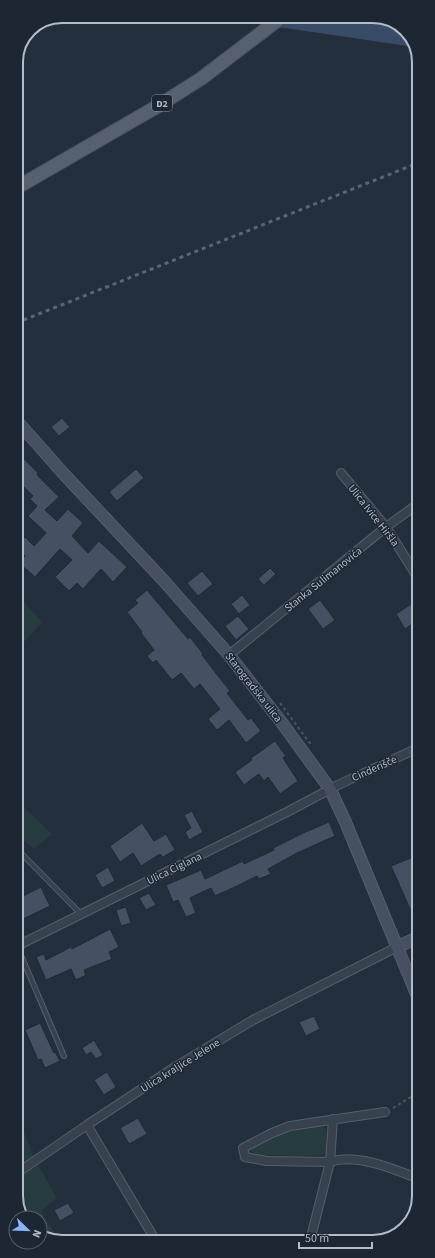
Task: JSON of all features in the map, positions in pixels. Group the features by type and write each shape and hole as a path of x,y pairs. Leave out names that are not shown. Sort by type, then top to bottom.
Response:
{"main road":[{"name":"D2","path":"23,184 158,106 202,78 275,23"},
{"name":"Starogradska ulica","path":"23,429 164,581 229,655 282,723 330,789 345,821 412,983"},
{"path":"397,947 412,940"}],"street":[{"name":"Ulica Ivice Hiršla","path":"341,474 386,528 412,569"},
{"name":"Stanka Sulimanovića","path":"229,655 412,508"},
{"name":"Cinderišče","path":"330,789 412,751"},
{"name":"Ulica Ciglana","path":"23,943 287,812 330,789"},
{"name":"Ulica kraljice Jelene","path":"23,1170 175,1067 253,1020 397,947"},
{"path":"385,1112 290,1126 272,1133 243,1148 245,1157 267,1161 365,1161 412,1176"},
{"path":"312,1235 330,1162 333,1119"},
{"path":"87,1125 152,1235"}],"lane":[{"path":"23,855 81,914"},
{"path":"23,960 64,1056"}],"path":[{"path":"385,1112 399,1106 412,1097"}],"green space":[{"path":"23,601 42,622 23,643"},
{"path":"23,807 52,834 34,849 23,839"},
{"path":"323,1126 326,1130 326,1152 323,1155 255,1155 251,1150 290,1131"},
{"path":"23,1129 34,1158 57,1198 42,1210 26,1210 23,1201"},
{"path":"48,1222 56,1234 48,1232"}],"building":[{"path":"62,418 70,427 59,436 51,427"},
{"path":"23,458 38,473 37,475 59,497 45,510 57,521 68,509 83,523 72,536 88,553 99,541 127,567 113,582 101,569 83,589 77,583 69,591 55,577 72,560 60,549 35,577 23,566 23,558 25,556 23,554 23,539 25,537 34,546 46,533 28,516 37,506 30,499 33,496 23,486"},
{"path":"136,469 144,478 117,501 109,492"},
{"path":"270,568 276,574 264,585 258,579"},
{"path":"202,571 213,584 198,596 187,583"},
{"path":"147,590 188,639 190,637 230,691 227,693 248,720 251,718 261,731 246,743 229,720 217,730 208,719 220,709 200,684 194,689 181,673 172,680 156,660 153,663 147,656 154,650 127,612 138,603 135,600"},
{"path":"242,595 250,605 239,614 231,604"},
{"path":"320,600 335,620 323,629 308,609"},
{"path":"412,604 412,624 405,629 396,614"},
{"path":"238,616 249,629 236,640 225,626"},
{"path":"275,741 286,756 283,758 298,781 280,794 268,777 264,781 259,774 244,785 235,772 252,760 251,758"},
{"path":"192,811 203,832 189,840 185,832 191,828 184,815"},
{"path":"329,822 335,836 297,853 268,869 271,874 259,879 257,876 215,896 211,888 190,898 196,913 186,917 178,900 173,902 166,885 201,870 205,879 243,861 244,864 274,850 273,848 303,833"},
{"path":"142,823 154,841 166,834 175,850 163,857 160,854 141,866 133,853 120,862 110,846"},
{"path":"411,858 412,913 391,866"},
{"path":"108,867 115,881 102,888 95,875"},
{"path":"41,887 50,906 23,919 23,896"},
{"path":"149,893 156,905 146,910 139,898"},
{"path":"126,907 131,923 121,926 116,910"},
{"path":"110,929 119,947 109,952 112,959 84,970 86,975 76,980 71,969 46,980 36,957 44,954 46,960 71,947 72,949"},
{"path":"314,1016 320,1029 306,1036 299,1022"},
{"path":"40,1023 54,1053 55,1052 60,1061 45,1068 41,1059 38,1060 25,1030"},
{"path":"94,1040 103,1055 96,1059 91,1052 86,1055 82,1048"},
{"path":"107,1072 116,1087 104,1095 94,1080"},
{"path":"138,1118 147,1134 129,1144 120,1128"},
{"path":"68,1203 74,1213 60,1221 54,1210"}],"waterway":[{"path":"314,23 402,36"}],"railway":[{"path":"23,320 412,165"}]}
